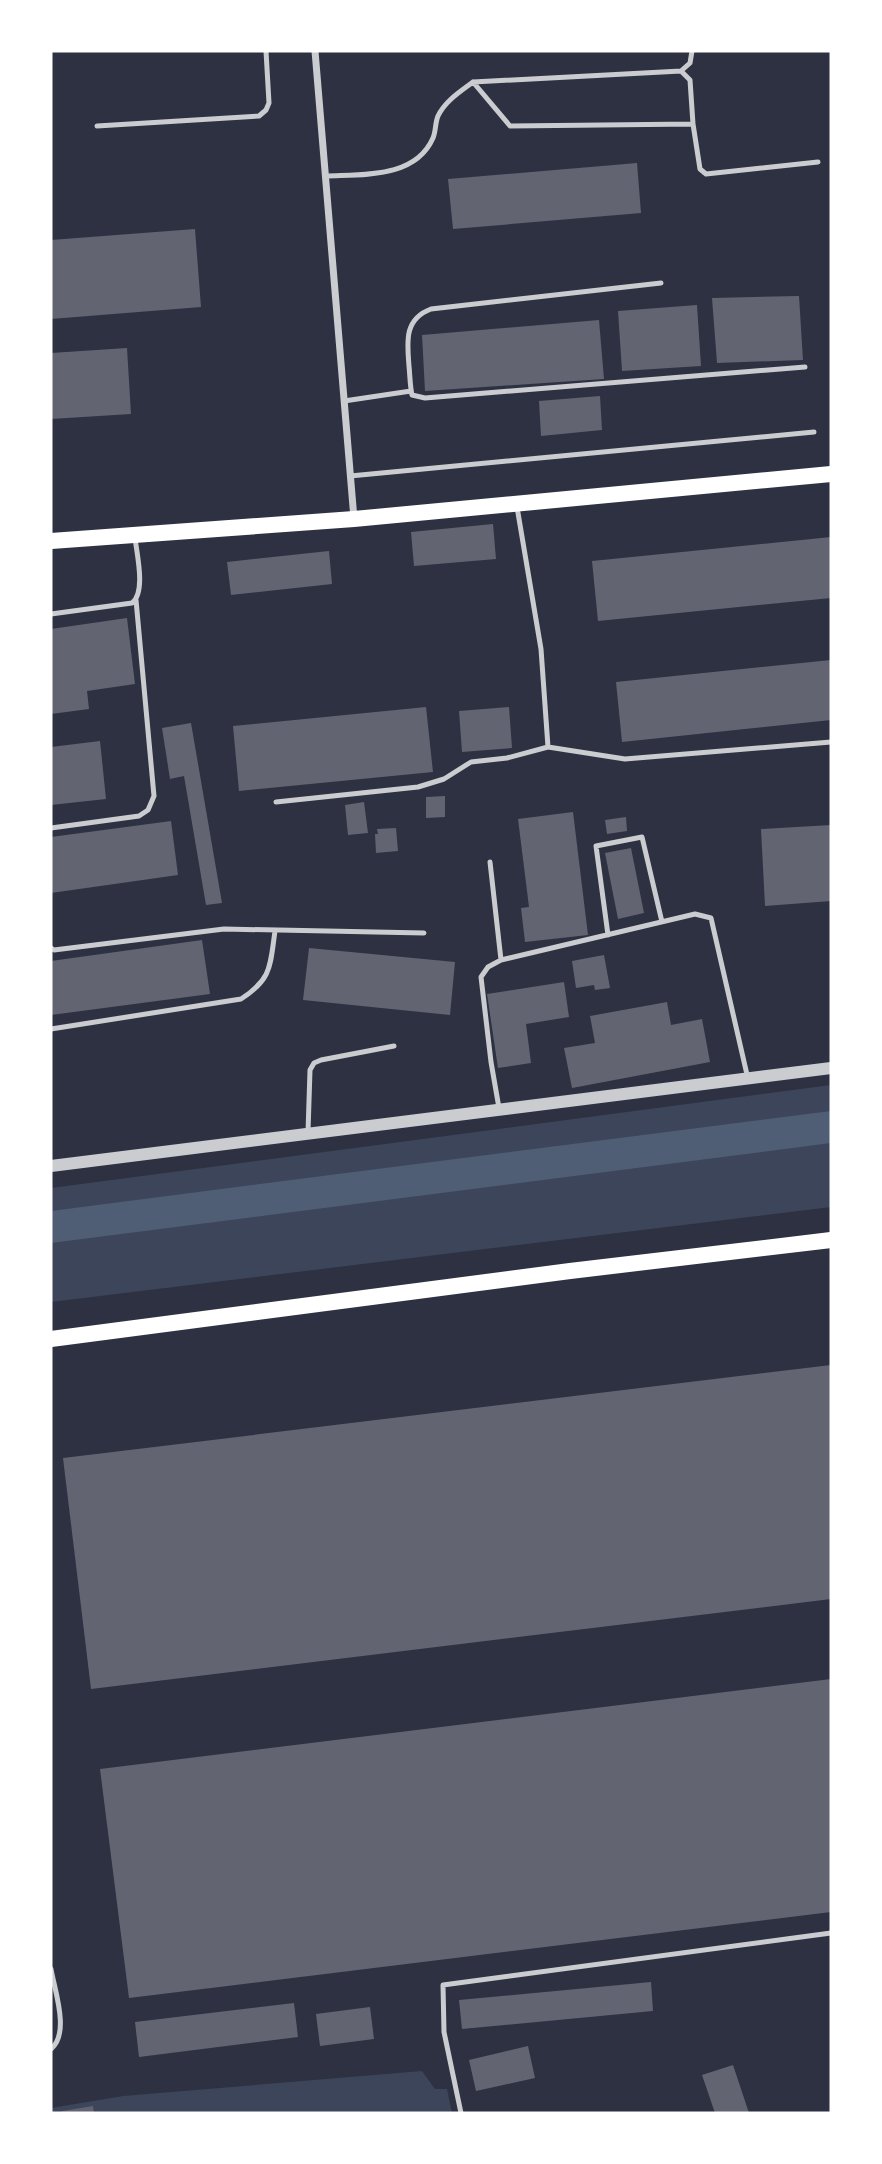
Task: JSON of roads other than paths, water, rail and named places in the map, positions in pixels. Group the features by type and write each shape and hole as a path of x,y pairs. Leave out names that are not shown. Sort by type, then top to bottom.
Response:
{"main road":[{"path":"51,541 354,519 831,474"},
{"path":"51,1339 570,1271 831,1240"}],"street":[{"path":"315,51 354,519"},
{"path":"51,1166 831,1068"}],"lane":[{"path":"97,126 259,116 269,103 267,51"},
{"path":"326,176 386,173 414,160 432,139 438,117 449,101 473,82 681,71 690,62 692,51"},
{"path":"681,71 690,80 700,169 706,174 818,162"},
{"path":"473,82 506,121 516,127 693,124"},
{"path":"662,283 431,309 415,318 408,334 411,391 415,397 425,398 805,367"},
{"path":"344,401 411,391"},
{"path":"351,476 814,432"},
{"path":"517,504 541,649 548,747"},
{"path":"51,828 139,816 148,810 154,796 136,600 140,589 135,535"},
{"path":"51,614 132,603 136,600"},
{"path":"276,802 418,787 444,779 471,762 507,758 548,747 625,759 831,742"},
{"path":"608,935 596,846 642,837 663,922"},
{"path":"490,862 501,960"},
{"path":"499,1111 481,977 488,967 501,960 695,914 711,919 748,1079"},
{"path":"51,948 54,950 224,929 425,933"},
{"path":"51,1029 241,999 258,988 269,971 275,931"},
{"path":"308,1135 310,1070 314,1063 394,1046"},
{"path":"461,2113 444,2032 443,1985 831,1933"},
{"path":"51,1969 61,2032 58,2042 51,2049"}],"waterway":[{"path":"51,1227 831,1127"}]}
